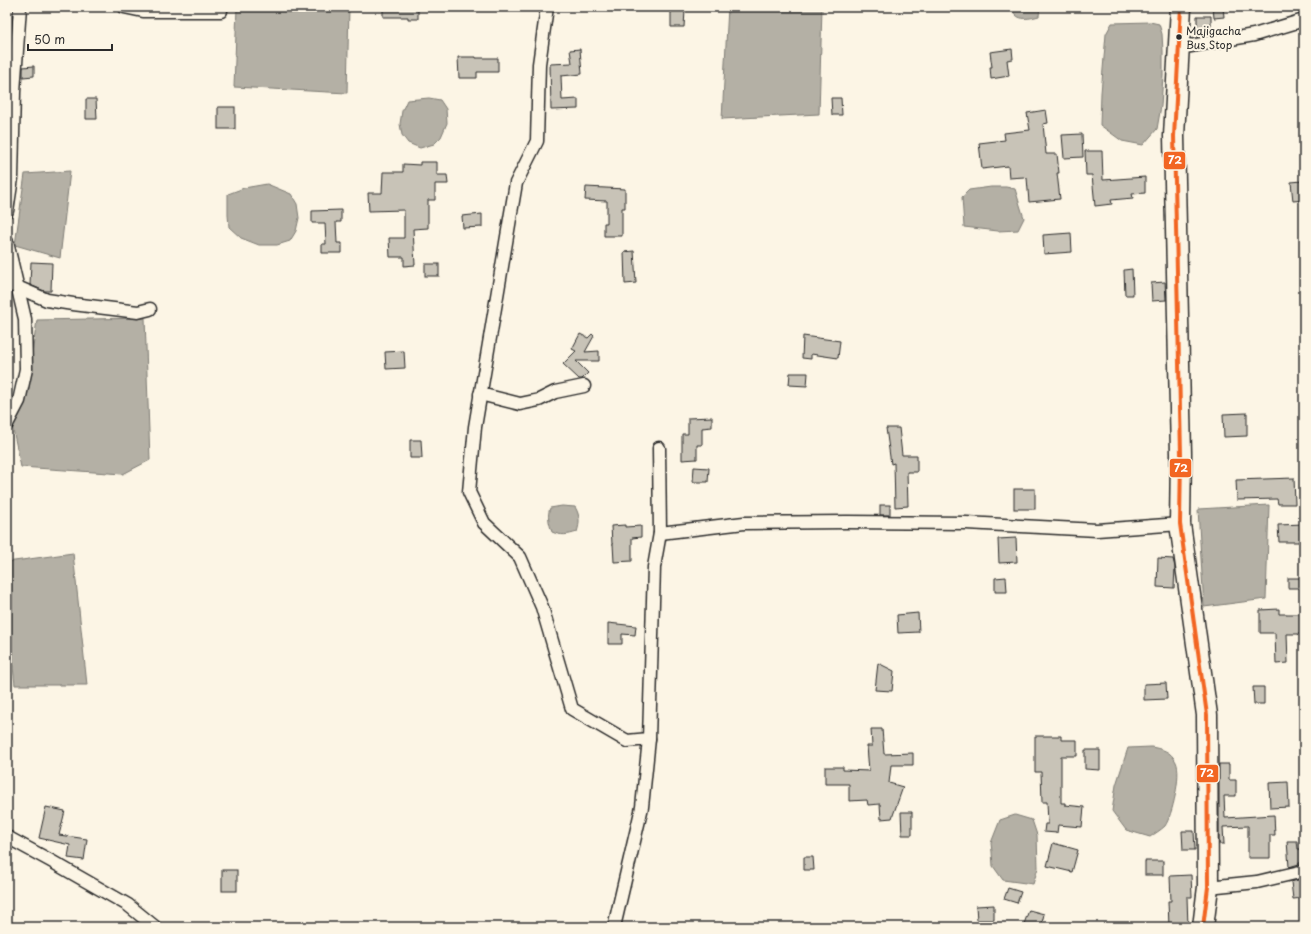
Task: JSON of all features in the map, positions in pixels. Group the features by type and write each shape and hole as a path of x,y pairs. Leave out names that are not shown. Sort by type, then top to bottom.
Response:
{"highway":[{"path":"1181,7 1174,136 1181,446 1180,524 1207,716 1208,886 1204,927"}],"street":[{"path":"7,211 12,178 14,92 20,7"},
{"path":"124,7 143,12 222,11"},
{"path":"547,7 539,64 537,141 516,183 480,394 475,427 469,492 484,523 520,557 542,607 572,709 627,742 649,739"},
{"path":"1179,48 1254,35 1304,20"},
{"path":"7,242 12,286 25,319 26,369 19,401 7,424"},
{"path":"12,286 47,300 138,312 150,309"},
{"path":"480,394 520,404 539,400 555,392 584,386"},
{"path":"614,927 642,807 649,739 654,567 660,533 659,448"},
{"path":"660,533 744,522 966,523 1097,530 1180,524"},
{"path":"7,837 51,860 128,905 155,927"},
{"path":"1208,886 1257,882 1304,871"}],"shaded area":[{"path":"237,7 349,7 347,93 234,87"},
{"path":"728,7 822,7 819,114 722,119"},
{"path":"1012,7 1040,7 1039,16 1031,18 1019,17 1016,15"},
{"path":"1150,22 1159,24 1162,34 1163,75 1161,106 1157,129 1143,145 1122,141 1100,125 1101,93 1106,34 1112,23"},
{"path":"429,98 440,100 446,109 447,123 441,137 434,144 420,148 408,143 402,135 400,124 402,111 407,100"},
{"path":"70,171 60,258 15,245 25,174"},
{"path":"267,184 291,194 297,204 299,218 296,231 290,241 277,245 259,245 241,238 229,227 228,194 244,188"},
{"path":"991,187 1006,187 1015,189 1024,218 1018,230 998,231 964,227 962,197 969,190"},
{"path":"145,318 150,460 123,474 21,467 12,425 25,402 37,320"},
{"path":"1269,505 1266,599 1204,607 1198,509"},
{"path":"562,506 575,507 579,519 577,532 564,535 552,532 549,520 550,508"},
{"path":"73,553 87,685 15,685 7,613 7,562"},
{"path":"1151,747 1172,755 1178,768 1178,776 1173,805 1168,821 1165,826 1150,837 1126,830 1112,811 1116,785 1128,748"},
{"path":"1015,815 1032,820 1037,835 1038,868 1033,884 1003,880 993,866 991,843 1000,820"}],"building":[{"path":"383,7 418,7 418,19 408,19 408,17 383,17"},
{"path":"1213,7 1223,7 1224,17 1214,18"},
{"path":"671,10 685,10 684,27 671,27"},
{"path":"1197,16 1211,16 1211,35 1197,37"},
{"path":"580,49 582,74 561,76 562,100 578,99 578,109 551,110 550,64 572,63 570,50"},
{"path":"1012,49 1013,59 1007,60 1009,76 991,79 990,67 992,67 990,52"},
{"path":"458,57 498,58 498,72 477,72 477,78 459,78"},
{"path":"34,66 34,76 23,77 23,67"},
{"path":"831,98 841,98 842,115 832,115"},
{"path":"86,99 96,99 97,119 86,119"},
{"path":"218,107 235,107 235,129 218,129"},
{"path":"1046,110 1048,123 1043,124 1046,154 1057,154 1059,173 1057,173 1060,199 1029,202 1027,178 1009,178 1008,166 982,169 979,143 1005,140 1004,133 1030,130 1027,113"},
{"path":"1082,134 1083,157 1064,158 1062,135"},
{"path":"1085,151 1102,151 1103,180 1145,177 1145,193 1132,194 1133,198 1111,200 1112,204 1095,206 1092,175 1086,175"},
{"path":"420,162 437,162 437,175 447,175 448,184 435,184 435,200 428,200 428,228 413,229 415,265 404,266 404,257 390,257 389,238 404,238 404,210 369,211 368,193 382,193 383,172 403,172 403,164 420,165"},
{"path":"1302,181 1304,200 1293,201 1291,182"},
{"path":"586,187 625,189 625,208 622,208 622,236 604,236 604,223 607,223 607,201 585,200"},
{"path":"341,210 341,222 336,222 337,243 342,243 342,253 322,253 322,244 326,244 325,223 312,223 312,211"},
{"path":"482,214 482,227 463,228 462,216"},
{"path":"1071,233 1072,252 1044,254 1043,235"},
{"path":"634,251 636,283 625,284 624,252"},
{"path":"31,262 52,263 51,291 44,291 30,285"},
{"path":"425,264 439,264 439,276 425,276"},
{"path":"1132,269 1133,295 1125,295 1124,270"},
{"path":"1165,282 1166,300 1152,301 1151,283"},
{"path":"580,334 588,338 592,334 594,336 585,352 599,351 599,361 576,361 588,373 582,379 579,379 563,364 576,351 572,349"},
{"path":"803,336 840,341 838,358 811,354 811,359 802,358"},
{"path":"404,351 405,368 386,369 385,352"},
{"path":"790,373 808,373 807,386 789,385"},
{"path":"1247,413 1247,436 1224,437 1223,414"},
{"path":"712,417 712,427 702,428 702,445 697,445 697,459 682,460 682,434 688,434 688,418"},
{"path":"886,428 899,428 902,455 917,455 917,472 907,472 908,506 895,507 894,463 891,464"},
{"path":"410,440 421,440 422,458 410,458"},
{"path":"694,467 709,468 708,482 693,482"},
{"path":"1294,478 1295,504 1278,504 1277,499 1237,500 1236,480"},
{"path":"1014,489 1035,489 1035,509 1014,509"},
{"path":"880,505 890,505 890,515 880,515"},
{"path":"1304,524 1304,542 1279,542 1278,525"},
{"path":"625,525 625,527 641,526 641,537 632,538 632,561 614,562 611,526"},
{"path":"1016,538 1017,562 999,563 998,539"},
{"path":"1158,558 1173,559 1175,567 1174,588 1157,587"},
{"path":"1006,577 1007,592 995,592 995,578"},
{"path":"1288,578 1304,578 1304,588 1288,588"},
{"path":"1279,609 1279,614 1304,614 1304,634 1287,634 1288,663 1276,664 1275,633 1260,633 1260,610"},
{"path":"918,613 919,632 898,633 897,615"},
{"path":"608,623 636,626 635,635 622,634 622,644 608,644"},
{"path":"878,663 894,671 892,691 875,690"},
{"path":"1166,683 1167,699 1144,700 1144,684"},
{"path":"1253,687 1264,687 1264,704 1254,704"},
{"path":"871,729 882,729 884,754 913,753 913,765 891,765 889,783 903,787 892,818 881,819 880,804 868,805 867,800 849,801 849,784 825,784 825,767 843,767 843,770 869,771 867,746 872,746"},
{"path":"1035,736 1061,736 1061,740 1077,740 1077,756 1061,756 1061,803 1065,803 1065,805 1084,807 1082,827 1058,825 1057,833 1044,832 1045,824 1048,824 1047,802 1042,802 1041,772 1035,772"},
{"path":"1085,750 1100,750 1100,770 1085,769"},
{"path":"1219,764 1229,764 1229,780 1236,780 1236,796 1224,796 1225,818 1274,815 1275,835 1270,835 1270,858 1248,858 1248,826 1223,827 1224,844 1219,844"},
{"path":"1288,782 1289,807 1270,808 1269,783"},
{"path":"46,807 65,811 59,835 87,839 84,860 68,858 70,845 39,838"},
{"path":"901,812 912,812 912,835 902,835"},
{"path":"1182,831 1194,831 1195,850 1183,850"},
{"path":"1287,841 1297,841 1298,849 1304,849 1304,862 1289,867"},
{"path":"1053,843 1078,850 1072,872 1047,866"},
{"path":"804,857 813,857 814,870 804,870"},
{"path":"1145,861 1163,861 1163,875 1145,875"},
{"path":"222,870 237,870 237,891 222,891"},
{"path":"1191,875 1192,897 1187,897 1188,927 1169,927 1168,901 1171,901 1170,876"},
{"path":"1301,879 1301,881 1304,880 1304,898 1293,899 1291,882"},
{"path":"1008,888 1021,892 1017,903 1004,899"},
{"path":"994,905 994,920 977,920 976,906"},
{"path":"1029,910 1044,914 1041,927 1033,927 1024,924"}],"transit line":[{"name":"72","path":"1181,7 1174,136 1181,454 1180,524 1207,715 1208,887 1203,927"}],"place":[{"name":"Majigacha Bus Stop","path":"1179,37"}]}
